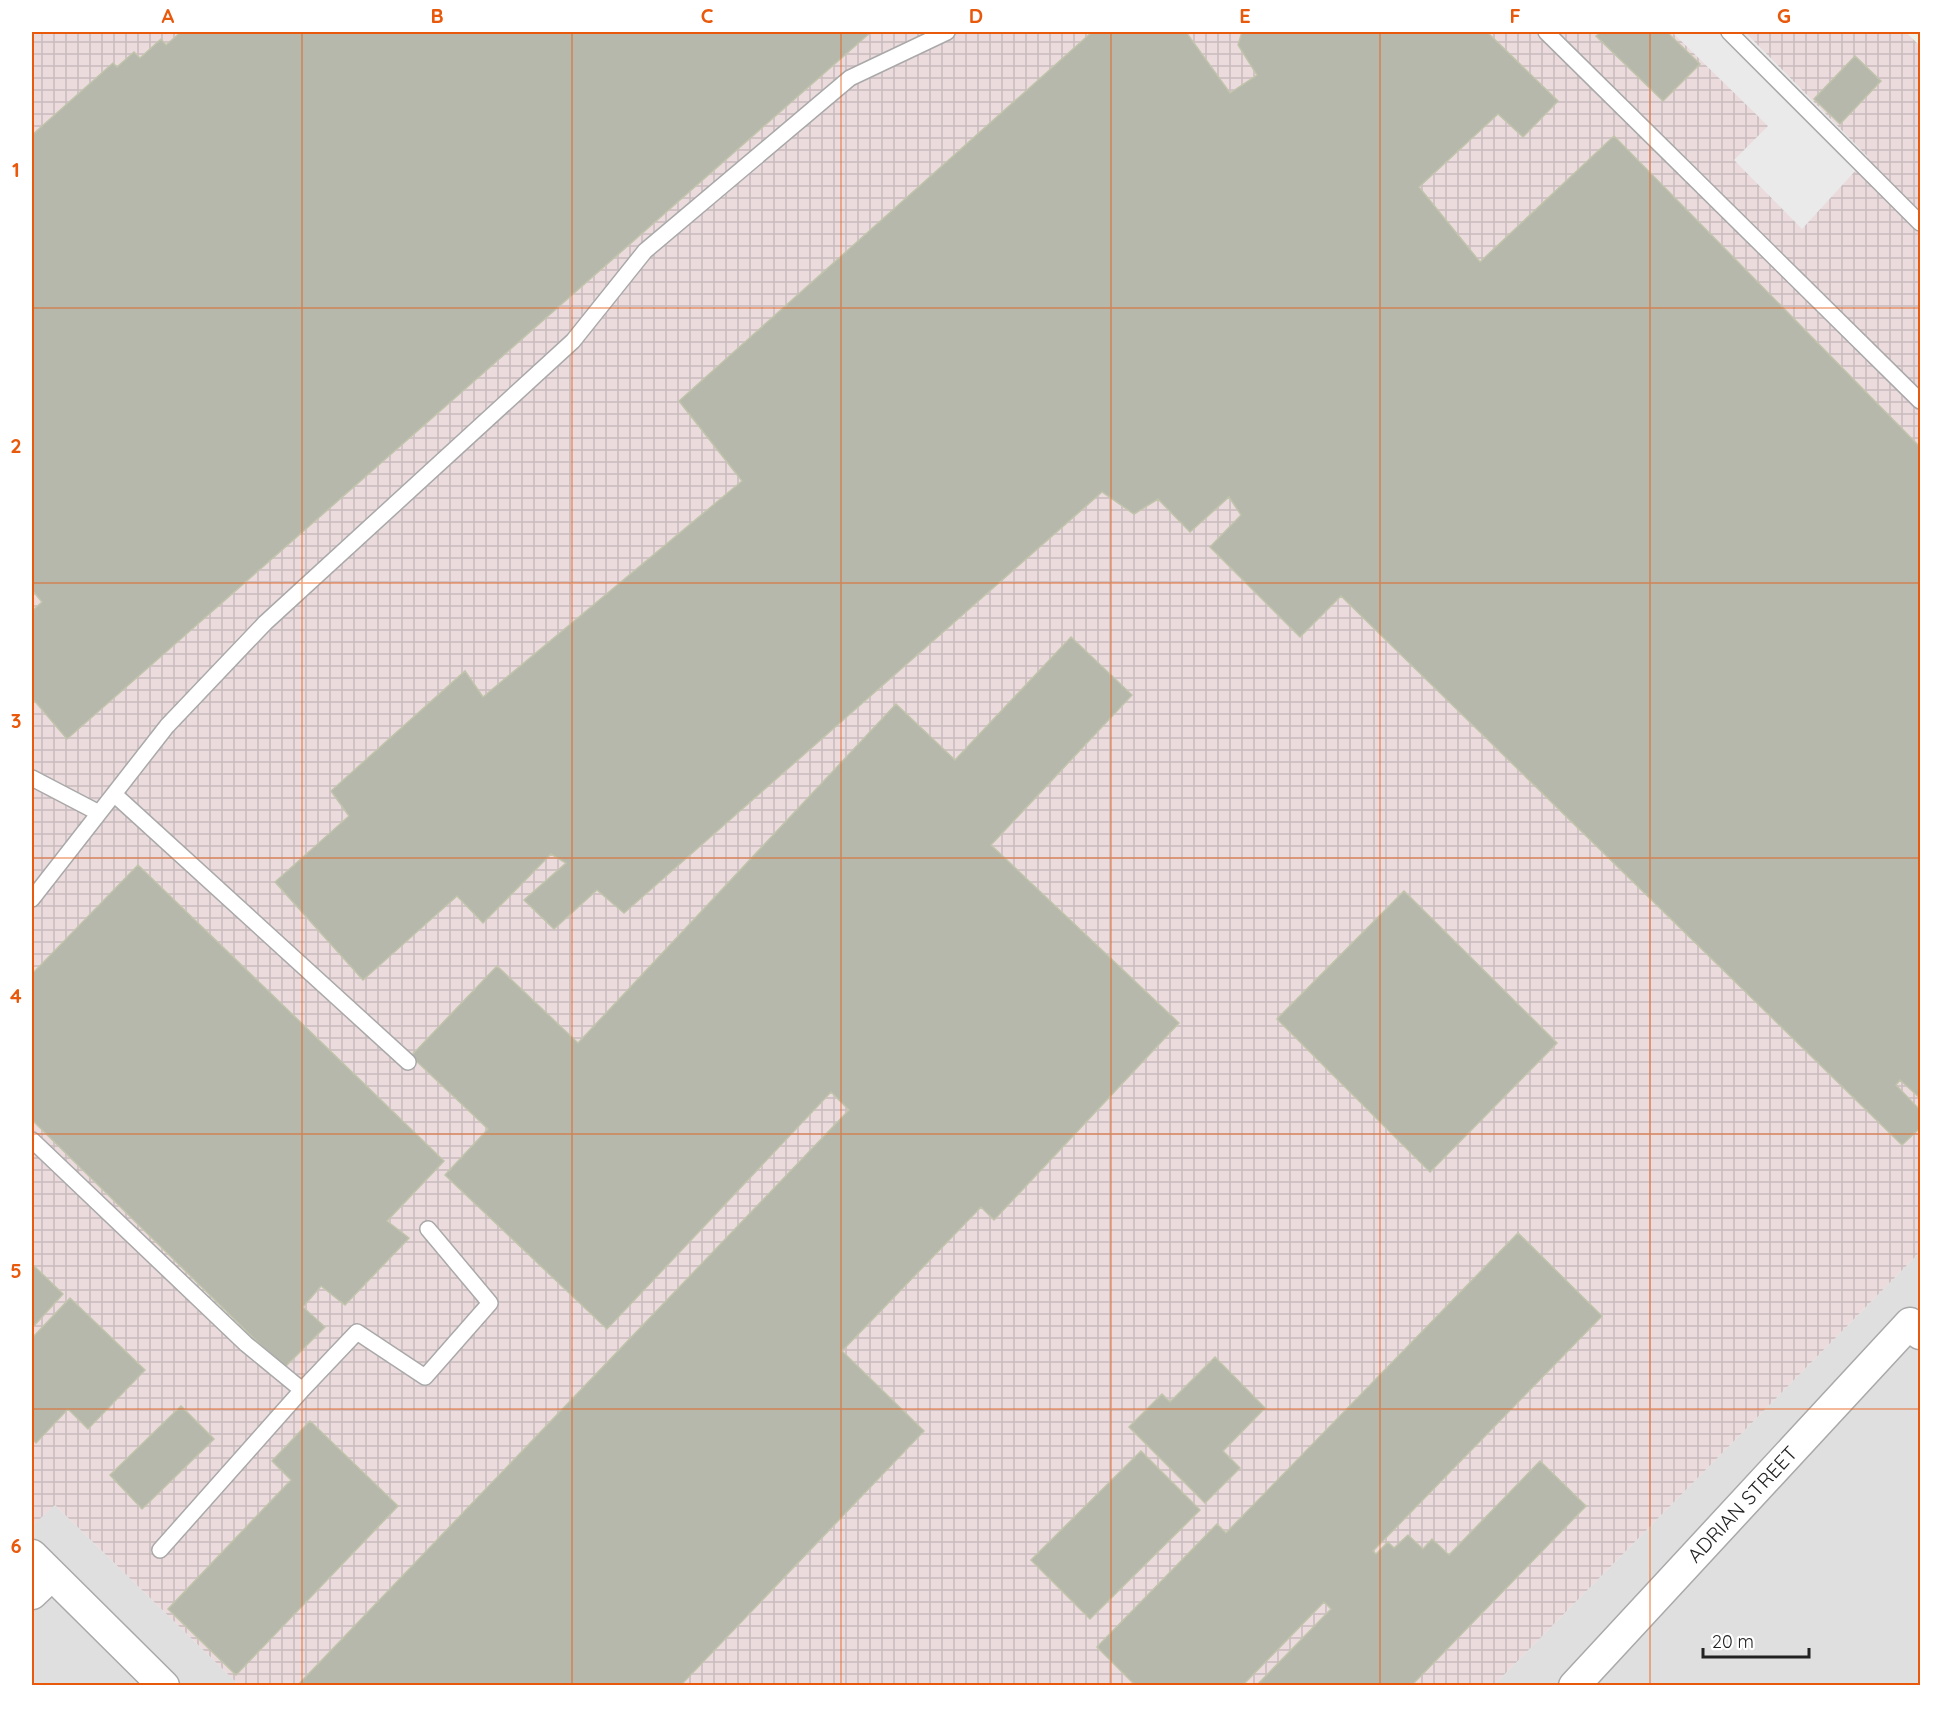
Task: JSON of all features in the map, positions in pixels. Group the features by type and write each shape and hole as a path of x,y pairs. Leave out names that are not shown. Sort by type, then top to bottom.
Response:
{"street":[{"name":"ADRIAN STREET","path":"1590,1680 1915,1328"},
{"path":"38,1575 164,1686"}],"lane":[{"path":"32,899 167,726 265,623 573,341 645,251 850,78 947,32"},
{"path":"1546,32 1920,401"},
{"path":"1729,32 1920,223"},
{"path":"32,778 99,813"},
{"path":"114,794 408,1062"},
{"path":"32,1140 246,1344 302,1390"},
{"path":"160,1550 302,1390 357,1332 425,1377 490,1303 428,1229"}],"shaded area":[{"path":"37,32 1906,32 1920,46 1920,1252 1494,1685 239,1685 55,1505 32,1526 32,37"},
{"path":"1672,32 1745,32 1868,157 1802,229 1734,160 1768,126"},
{"path":"1920,1252 1920,1685 1494,1685"},
{"path":"54,1504 239,1685 32,1686 32,1526"}],"building":[{"path":"181,32 871,32 67,739 32,698 32,611 42,602 32,590 32,135 113,63 117,67 134,52 140,58 161,39 166,45"},
{"path":"1092,32 1186,32 1230,93 1257,75 1238,45 1242,32 1487,32 1558,101 1523,137 1498,114 1419,187 1480,262 1614,136 1920,447 1920,1098 1900,1080 1896,1085 1920,1110 1920,1128 1902,1145 1341,596 1300,637 1210,547 1241,515 1229,497 1190,532 1158,499 1134,514 1102,492 624,913 597,890 554,929 524,900 566,863 551,854 483,923 457,896 363,980 275,882 349,816 331,791 465,671 483,697 742,481 679,401"},
{"path":"1601,32 1667,32 1700,64 1663,101 1596,36"},
{"path":"1855,56 1881,81 1840,124 1814,99"},
{"path":"1071,637 1132,695 991,845 1179,1023 994,1220 981,1207 842,1351 924,1431 680,1686 297,1686 849,1110 831,1092 607,1329 445,1175 488,1129 411,1056 497,966 578,1043 896,704 955,760"},
{"path":"138,865 444,1161 387,1221 409,1238 345,1305 321,1286 303,1307 325,1327 284,1368 32,1120 32,974"},
{"path":"1404,891 1557,1043 1430,1172 1277,1019"},
{"path":"1518,1233 1602,1316 1373,1551 1376,1554 1388,1542 1394,1548 1408,1535 1423,1549 1432,1539 1449,1555 1540,1461 1586,1506 1411,1686 1256,1686 1331,1609 1324,1602 1242,1686 1136,1686 1097,1647 1217,1524 1226,1533"},
{"path":"32,1264 63,1294 32,1328"},
{"path":"70,1298 145,1370 88,1429 68,1409 36,1443 32,1439 32,1338"},
{"path":"1215,1357 1265,1408 1223,1451 1240,1468 1205,1503 1129,1427 1162,1394 1170,1402"},
{"path":"181,1406 214,1439 142,1509 110,1475"},
{"path":"310,1421 398,1506 236,1675 168,1609 291,1480 272,1461"},
{"path":"1141,1451 1200,1510 1090,1619 1031,1560"}]}
